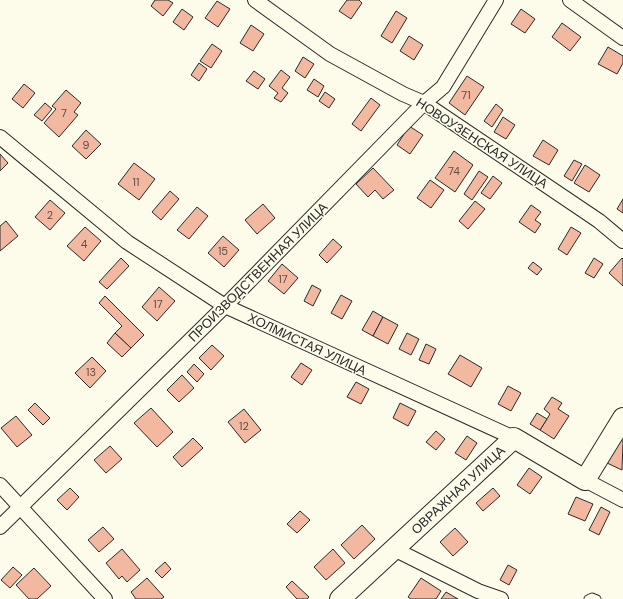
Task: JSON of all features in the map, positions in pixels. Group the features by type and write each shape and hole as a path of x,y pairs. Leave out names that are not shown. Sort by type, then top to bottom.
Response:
{"street":[{"name":"НОВОУЗЕНСКАЯ УЛИЦА","path":"255,0 330,54 403,94 424,103 599,221 623,241"},
{"name":"ПРОИЗВОДСТВЕННАЯ УЛИЦА","path":"0,527 225,306 424,103 443,87 496,0"},
{"path":"570,0 623,38"},
{"name":"ХОЛМИСТАЯ УЛИЦА","path":"0,137 127,242 225,306 514,438"},
{"path":"623,418 585,480 623,500"},
{"name":"ОВРАЖНАЯ УЛИЦА","path":"340,599 514,438 585,480"},
{"path":"0,486 105,599"},
{"path":"394,549 478,591 501,599"}],"lane":[{"path":"588,599 592,597 597,599"}],"building":[{"path":"155,0 168,0 173,3 163,16 151,6"},
{"path":"347,0 359,0 362,3 351,19 339,11"},
{"path":"217,1 230,9 218,27 205,18"},
{"path":"182,9 193,17 184,30 173,22"},
{"path":"521,9 535,19 525,33 511,24"},
{"path":"396,11 407,18 392,43 381,36"},
{"path":"562,23 581,37 570,51 552,37"},
{"path":"251,25 264,34 253,51 240,43"},
{"path":"409,36 423,45 414,60 400,51"},
{"path":"212,44 222,51 211,68 200,61"},
{"path":"608,47 623,56 623,63 617,74 598,64"},
{"path":"303,57 314,64 305,78 295,71"},
{"path":"199,63 207,69 199,81 191,75"},
{"path":"281,70 290,77 282,88 288,93 281,102 274,98 278,93 269,86"},
{"path":"254,71 265,79 258,89 246,81"},
{"path":"467,76 484,87 465,115 449,103"},
{"path":"314,79 324,86 318,97 307,90"},
{"path":"24,84 35,93 23,108 12,99"},
{"path":"66,90 81,103 74,112 78,115 59,137 44,123 56,109 52,106"},
{"path":"325,92 335,99 329,108 319,101"},
{"path":"371,98 380,105 361,131 352,124"},
{"path":"45,103 52,109 42,121 34,115"},
{"path":"496,104 503,110 492,127 484,121"},
{"path":"503,117 515,125 506,139 494,132"},
{"path":"409,126 423,135 410,154 397,145"},
{"path":"86,130 101,144 86,159 72,146"},
{"path":"543,140 558,150 549,165 533,156"},
{"path":"454,151 473,165 455,192 435,178"},
{"path":"0,154 8,163 0,171"},
{"path":"574,160 582,164 572,181 564,176"},
{"path":"134,163 155,179 139,200 118,184"},
{"path":"585,165 600,175 589,192 574,183"},
{"path":"373,168 394,190 383,199 375,190 368,197 356,184"},
{"path":"479,171 488,177 472,200 464,194"},
{"path":"493,176 502,183 490,199 481,193"},
{"path":"430,180 444,190 431,208 417,198"},
{"path":"170,191 179,199 161,220 152,212"},
{"path":"623,199 623,213 617,209"},
{"path":"50,200 65,213 50,230 35,217"},
{"path":"475,201 485,209 468,229 459,221"},
{"path":"263,204 275,218 257,234 245,220"},
{"path":"531,205 541,212 535,220 541,224 535,233 519,222"},
{"path":"197,207 208,216 189,239 177,230"},
{"path":"6,221 18,236 0,251 0,226"},
{"path":"85,227 101,241 84,261 67,246"},
{"path":"571,227 581,233 567,255 558,249"},
{"path":"223,236 239,250 224,267 208,253"},
{"path":"333,239 342,247 327,263 319,255"},
{"path":"121,258 129,266 107,289 99,282"},
{"path":"594,258 603,264 594,278 585,273"},
{"path":"622,258 623,259 623,286 609,273"},
{"path":"533,262 542,269 537,275 528,268"},
{"path":"282,264 298,278 284,294 268,281"},
{"path":"312,285 321,290 313,306 304,301"},
{"path":"159,287 175,301 157,321 142,307"},
{"path":"341,295 352,301 342,319 331,313"},
{"path":"105,296 144,335 131,348 115,333 122,326 99,303"},
{"path":"373,311 383,317 373,336 362,330"},
{"path":"383,317 398,325 388,344 373,336"},
{"path":"115,333 131,348 122,357 107,343"},
{"path":"407,333 419,339 411,355 399,349"},
{"path":"426,344 436,349 429,364 419,360"},
{"path":"212,345 224,356 211,370 199,358"},
{"path":"460,355 482,368 471,387 448,374"},
{"path":"92,357 106,371 90,388 75,373"},
{"path":"301,363 312,370 302,385 291,377"},
{"path":"194,364 204,374 197,382 187,372"},
{"path":"182,375 194,388 179,402 167,390"},
{"path":"356,382 369,389 361,404 347,397"},
{"path":"508,386 521,393 511,411 498,404"},
{"path":"552,397 562,403 558,409 569,416 554,439 540,430 550,414 544,409"},
{"path":"35,403 50,418 43,425 28,410"},
{"path":"400,403 416,411 408,426 393,418"},
{"path":"151,408 173,432 157,447 134,423"},
{"path":"244,409 261,430 245,443 228,422"},
{"path":"537,413 547,419 540,430 530,424"},
{"path":"16,416 32,435 17,447 1,428"},
{"path":"436,431 445,439 436,450 426,442"},
{"path":"467,436 477,443 466,460 455,453"},
{"path":"193,438 203,448 182,467 173,457"},
{"path":"618,439 623,441 622,470 607,463"},
{"path":"110,446 122,459 106,473 94,460"},
{"path":"529,468 542,477 530,494 517,485"},
{"path":"70,488 79,497 67,510 57,500"},
{"path":"493,488 500,496 483,511 476,503"},
{"path":"576,497 593,504 585,521 568,514"},
{"path":"601,507 610,512 599,535 589,530"},
{"path":"300,511 310,520 297,533 287,524"},
{"path":"362,525 375,539 354,559 341,545"},
{"path":"103,527 114,539 99,552 88,540"},
{"path":"455,528 468,542 453,556 440,542"},
{"path":"122,549 140,570 127,582 122,576 119,579 106,563"},
{"path":"333,549 345,563 326,580 314,567"},
{"path":"165,562 171,569 162,578 155,571"},
{"path":"508,565 517,570 509,585 500,580"},
{"path":"13,567 22,575 10,588 1,580"},
{"path":"34,568 51,586 37,599 29,599 16,585"},
{"path":"147,578 164,597 161,599 136,599 131,592"},
{"path":"421,578 441,591 436,599 411,599 408,597"},
{"path":"292,581 309,597 307,599 297,599 286,587"},
{"path":"446,592 458,599 441,599"}]}
